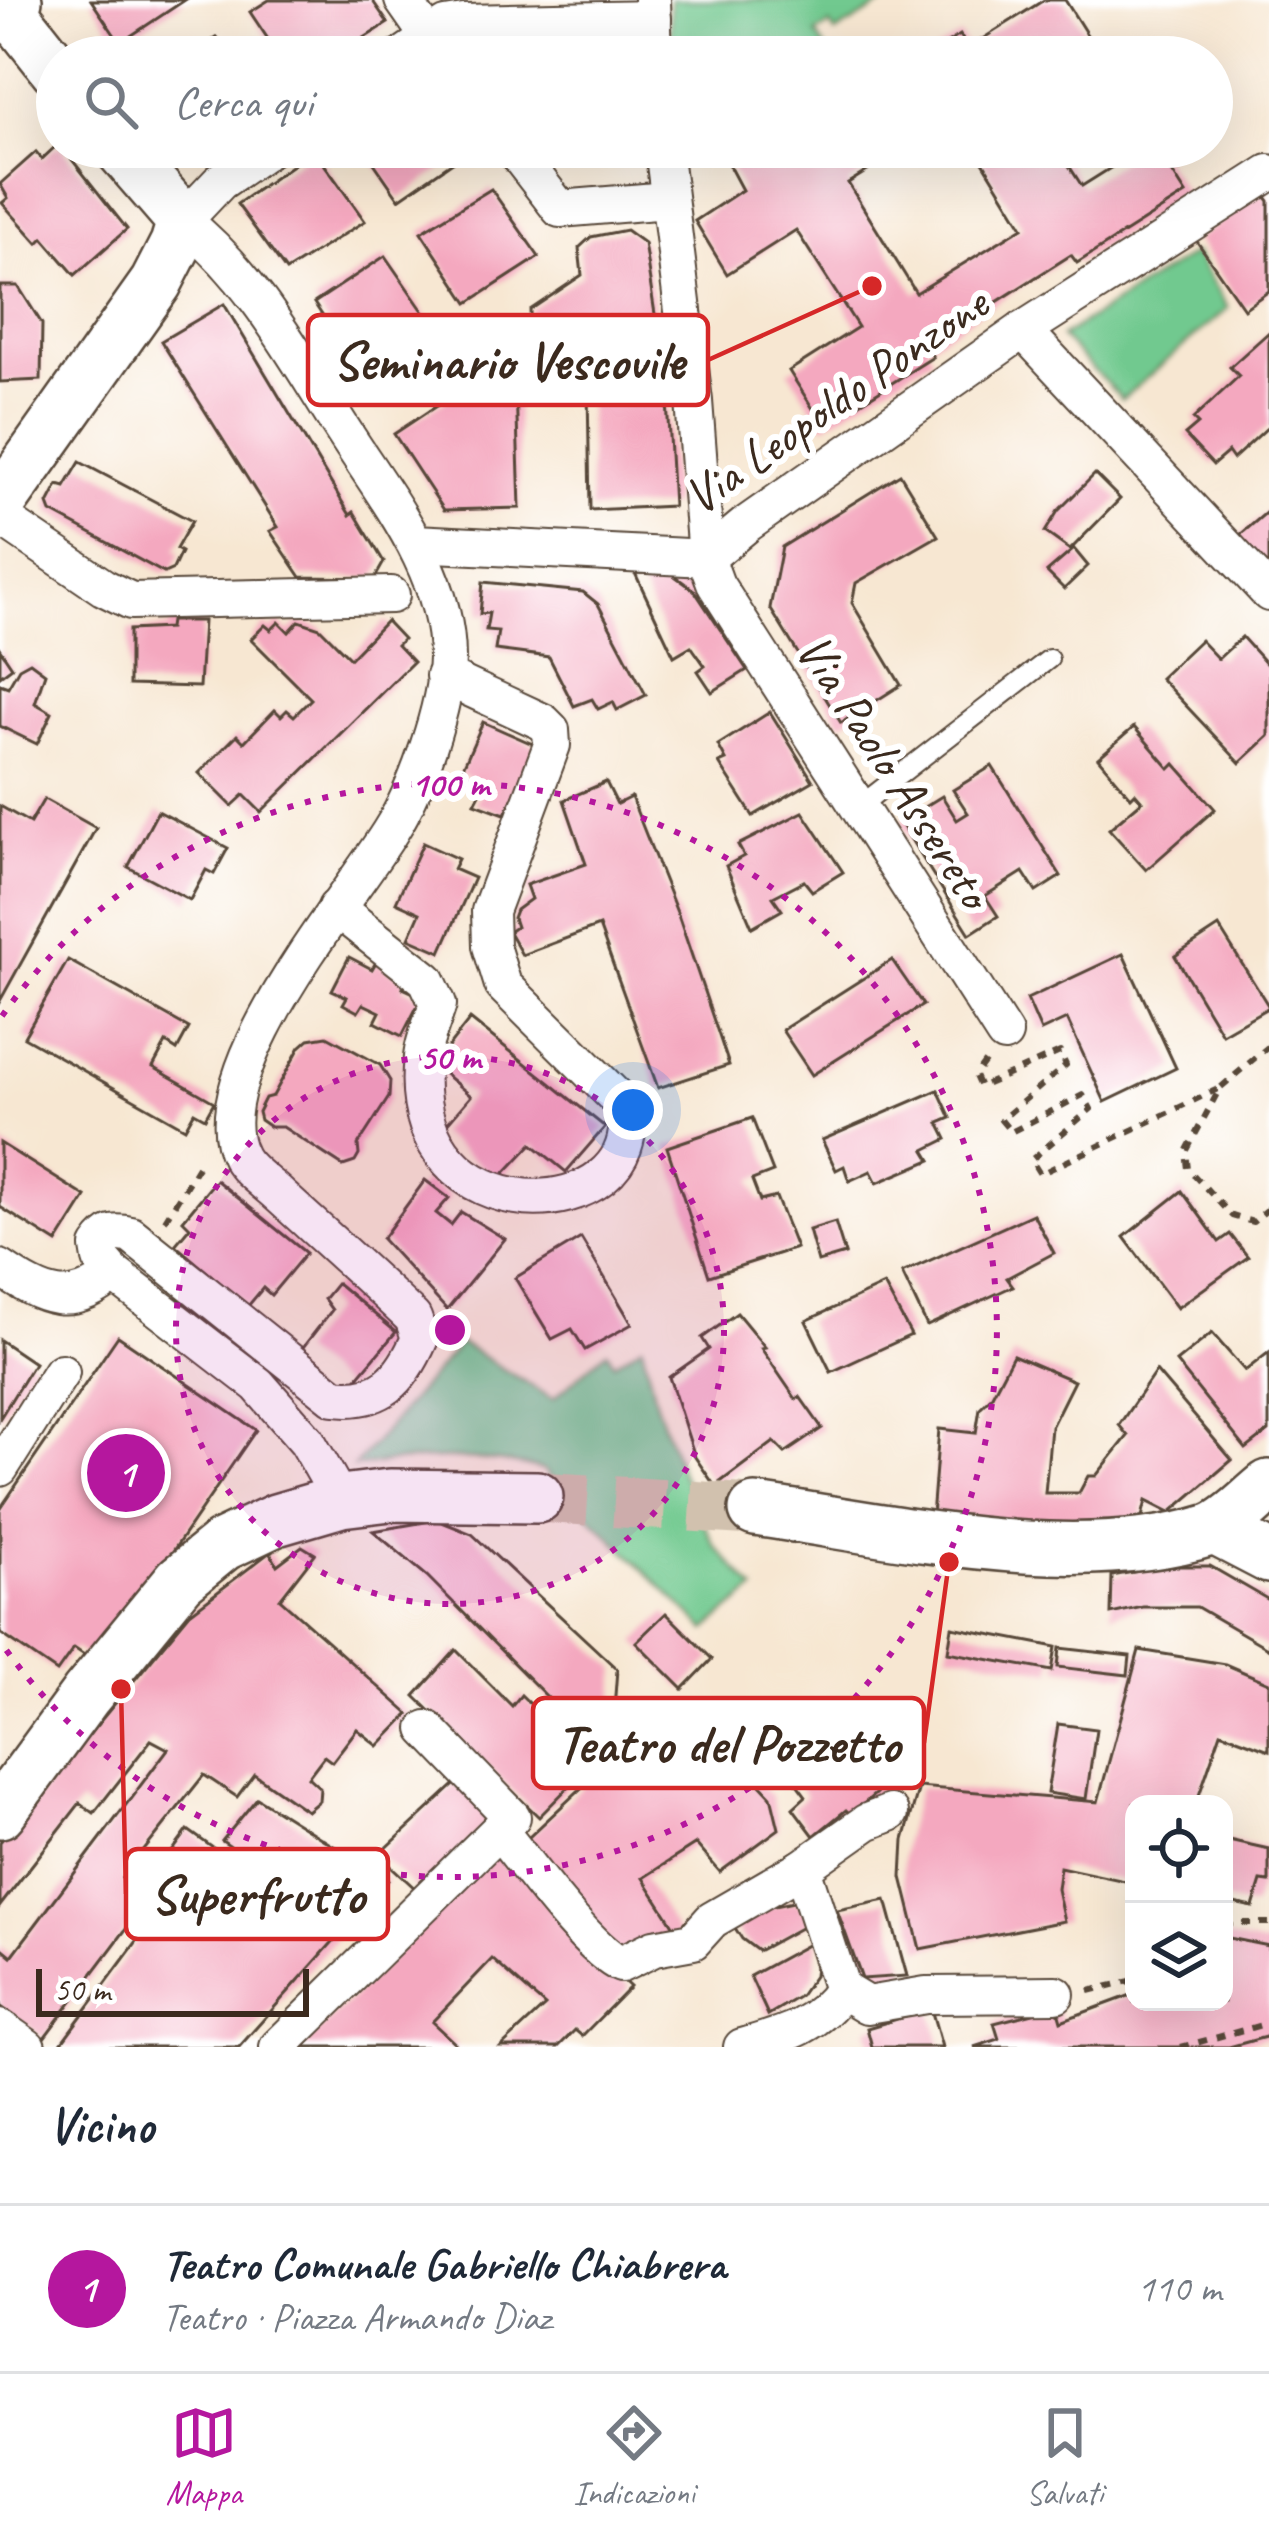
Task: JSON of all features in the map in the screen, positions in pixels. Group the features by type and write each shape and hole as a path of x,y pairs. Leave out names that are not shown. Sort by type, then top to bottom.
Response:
{"street":[{"path":"403,0 418,36"},
{"path":"11,4 36,40"},
{"path":"437,36 446,26 464,22 652,9"},
{"path":"137,168 183,221 214,245 263,307 415,543 438,600 447,657 437,722 394,826 285,986 240,1077 230,1117 240,1159 413,1318 419,1338 412,1355 393,1384 380,1394 334,1397 131,1235 107,1235 99,1246 101,1259 114,1274 258,1385 307,1441 341,1502"},
{"path":"240,168 183,221 156,284 4,491 104,587 131,601 391,595"},
{"path":"528,168 560,209 668,200"},
{"path":"665,168 694,401 706,558"},
{"name":"Via Leopoldo Ponzone","path":"415,543 706,558 746,524 1023,330 1269,173"},
{"path":"1023,330 1269,593"},
{"name":"Via Paolo Assereto","path":"706,558 716,585 1004,1034"},
{"path":"336,908 427,980 438,1004 422,1055 422,1090 428,1130 446,1160 476,1184 512,1198 576,1192 602,1174 620,1153 630,1128 625,1106 503,985 491,946 490,911 552,745 551,730 444,676"},
{"path":"0,1268 40,1292 73,1299 93,1292 114,1274"},
{"path":"0,1468 61,1372"},
{"path":"755,1510 1015,1546 1094,1548 1215,1529 1269,1486"},
{"path":"0,1812 86,1695 180,1580 224,1545 276,1520 341,1502 390,1495 537,1497"},
{"path":"1215,1529 1269,1558"},
{"path":"427,1729 505,1824 578,1926 621,1964 654,1948 693,1941 712,1920 802,1868 867,1822 890,1813"},
{"path":"278,2047 505,1824"},
{"path":"802,1868 842,1990 868,2005 926,1994 1056,1994"},
{"path":"742,2047 812,2024 842,1990"},
{"path":"0,2028 27,2047"}],"lane":[{"path":"857,808 1049,658"}],"path":[{"path":"1004,1034 975,1076 980,1087 1060,1052 1066,1065 1001,1120 1011,1132 1083,1095 1091,1109 1031,1160 1040,1174 1220,1088 1269,1046"},
{"path":"1220,1088 1186,1152 1188,1169 1232,1216 1253,1222 1269,1208"},
{"path":"146,1247 230,1117"},
{"path":"1233,1923 1269,1923"},
{"path":"1056,1994 1125,1984"},
{"path":"1181,2047 1269,2024"}],"green space":[{"path":"670,0 891,0 835,33 830,25 817,36 671,36"},
{"path":"1194,253 1228,308 1122,399 1061,337"},
{"path":"460,1343 553,1399 607,1351 614,1363 642,1345 681,1473 714,1545 755,1590 706,1630 543,1470 449,1459 354,1467"}],"building":[{"path":"91,0 185,0 131,36 115,36"},
{"path":"269,0 372,0 388,23 367,36 266,36 250,12"},
{"path":"1044,0 1065,0 1088,36 987,36"},
{"path":"36,152 36,168 79,168 127,229 75,275 43,238 38,243 2,203 8,198 0,184"},
{"path":"288,168 327,168 365,221 286,271 237,204"},
{"path":"378,168 444,168 399,199"},
{"path":"730,168 872,168 848,183 916,293 1023,227 987,168 1070,168 1082,186 1111,168 1169,168 1186,194 1077,263 1071,255 926,347 933,357 824,426 789,371 858,327 796,230 727,274 695,221 742,190"},
{"path":"491,189 539,257 468,303 421,232"},
{"path":"1263,193 1269,201 1269,291 1244,309 1196,240"},
{"path":"626,230 644,243 657,327 645,344 531,347 530,310 582,275 579,248 591,237"},
{"path":"385,256 448,347 382,391 357,354 350,357 314,303"},
{"path":"0,286 18,286 42,324 41,380 0,382"},
{"path":"224,304 350,515 354,512 384,562 375,578 301,577 270,531 278,527 161,341"},
{"path":"1269,332 1269,426 1233,459 1228,452 1213,465 1185,435 1198,424 1193,419 1239,376 1230,367"},
{"path":"471,383 473,392 516,388 520,508 444,510 394,434"},
{"path":"666,384 673,506 590,510 588,389"},
{"path":"80,462 192,521 176,549 181,552 173,569 164,573 51,512 48,504 58,485 65,487"},
{"path":"900,474 938,536 856,583 852,603 901,685 841,723 770,608 782,547"},
{"path":"1095,474 1120,499 1070,550 1045,532 1058,511"},
{"path":"1269,510 1269,572 1234,540"},
{"path":"1074,549 1088,566 1064,589 1047,572"},
{"path":"635,573 672,574 694,590 747,670 712,692 698,671 705,666 691,646 674,656"},
{"path":"483,582 583,592 598,604 646,695 617,710 613,702 598,709 592,699 574,706 549,657 495,650 498,631 486,630 489,613 480,614"},
{"path":"170,621 203,621 199,687 129,685 129,630 169,628"},
{"path":"299,621 320,628 350,658 386,621 403,639 397,645 413,662 261,812 244,795 232,806 199,773 237,735 244,742 275,710 281,716 287,710 294,716 311,699 251,639 265,625 271,630 279,622 289,632"},
{"path":"1242,637 1269,667 1269,736 1240,763 1160,678 1200,640 1218,659"},
{"path":"0,649 12,667 0,676"},
{"path":"30,662 45,673 35,703 52,713 37,744 0,726 0,684 8,687 19,668"},
{"path":"770,712 813,781 753,816 719,763 726,760 718,745"},
{"path":"483,722 537,746 505,814 475,803 485,784 460,774"},
{"path":"1134,727 1170,769 1175,764 1215,809 1146,870 1109,829 1142,801 1135,793 1131,797 1098,758"},
{"path":"992,766 1061,876 1036,892 1023,872 985,896 998,916 970,934 900,822 942,796 957,820 968,813 953,790"},
{"path":"606,782 617,804 631,797 678,915 729,1065 658,1088 599,926 522,955 509,932 516,927 516,910 531,899 526,885 586,864 564,800"},
{"path":"44,799 96,828 0,1001 0,806 30,823"},
{"path":"158,811 228,848 214,874 206,870 190,900 128,867"},
{"path":"803,812 843,872 812,891 804,881 773,897 782,910 752,927 726,866 744,856 738,845"},
{"path":"423,843 458,859 453,869 474,878 441,952 409,938 420,913 396,902"},
{"path":"1219,927 1269,1007 1222,1034 1175,956"},
{"path":"1123,954 1176,1068 1105,1102 1067,1019 1041,1031 1027,999"},
{"path":"349,957 372,969 376,962 407,981 403,988 422,997 402,1036 375,1022 380,1012 363,1004 358,1012 343,1004 347,997 332,990"},
{"path":"68,960 189,1028 177,1050 166,1043 153,1067 214,1102 205,1118 194,1112 185,1128 24,1037"},
{"path":"892,960 923,1005 812,1075 782,1030"},
{"path":"470,1019 605,1127 566,1172 532,1144 499,1179 439,1133 471,1096 434,1065"},
{"path":"327,1036 380,1065 390,1081 389,1097 358,1145 359,1155 343,1166 283,1127 270,1127 258,1112 265,1098 273,1096 300,1047 309,1039"},
{"path":"938,1090 951,1118 939,1123 947,1139 925,1150 931,1160 877,1183 871,1171 849,1181 844,1166 836,1170 822,1140"},
{"path":"752,1118 773,1172 752,1180 760,1201 776,1197 796,1248 709,1276 667,1147"},
{"path":"0,1143 86,1197 57,1243 0,1207"},
{"path":"216,1180 306,1253 271,1295 263,1288 248,1306 175,1245 190,1227 183,1220"},
{"path":"425,1180 449,1198 436,1213 451,1225 461,1212 505,1239 447,1310 382,1239"},
{"path":"1182,1191 1219,1242 1230,1234 1248,1257 1177,1308 1124,1237"},
{"path":"1033,1214 1054,1253 1007,1278 1013,1286 927,1326 902,1273"},
{"path":"835,1222 845,1254 818,1262 809,1230"},
{"path":"581,1238 632,1324 585,1350 572,1329 552,1339 515,1278"},
{"path":"337,1283 396,1332 347,1390 300,1351 332,1310 324,1299"},
{"path":"884,1285 911,1335 831,1372 806,1321"},
{"path":"737,1313 765,1347 761,1348 796,1399 800,1397 822,1428 785,1453 774,1442 715,1486 695,1457 669,1377 709,1349 702,1338"},
{"path":"1212,1333 1245,1371 1269,1352 1269,1431 1246,1449 1176,1362"},
{"path":"118,1336 256,1430 96,1663 74,1648 57,1672 0,1633 0,1509"},
{"path":"0,1340 34,1363 0,1418"},
{"path":"1013,1355 1074,1381 1051,1427 1045,1493 1079,1493 1088,1476 1096,1476 1128,1436 1119,1425 1156,1371 1232,1460 1170,1513 1146,1501 1140,1525 1089,1531 932,1517 939,1429 976,1433 980,1408"},
{"path":"437,1520 472,1534 617,1669 614,1709 602,1709 595,1760 539,1817 415,1696 456,1650 512,1706 521,1695 555,1728 564,1714 427,1576 373,1531"},
{"path":"302,1546 315,1554 280,1599 409,1714 378,1746 357,1729 332,1762 324,1756 308,1777 320,1788 319,1801 307,1811 254,1774 237,1797 204,1775 122,1878 148,1900 44,2038 0,2006 0,1946 12,1956 168,1749 151,1740 94,1813 80,1803 0,1906 0,1842 190,1613 270,1552 277,1565"},
{"path":"1165,1566 1210,1566 1269,1600 1269,1649 1197,1607 1143,1607 1111,1614 1112,1576"},
{"path":"666,1613 712,1659 683,1689 636,1642"},
{"path":"952,1627 1056,1647 1052,1671 948,1652"},
{"path":"1060,1648 1130,1656 1128,1675 1058,1667"},
{"path":"1139,1650 1225,1664 1269,1683 1269,1750 1221,1732 1199,1795 1125,1795 1125,1881 1060,1867 1057,1889 1064,1921 920,1949 902,1877 904,1840 919,1787 1098,1802"},
{"path":"732,1719 770,1766 757,1781 771,1796 779,1829 720,1872 696,1844 643,1878 679,1934 618,1956 527,1839 608,1763 634,1785 664,1781 685,1762 682,1751"},
{"path":"1058,1724 1096,1729 1086,1799 1047,1793"},
{"path":"857,1726 874,1740 887,1729 894,1732 912,1751 885,1775 890,1781 851,1815 846,1810 814,1836 793,1808 806,1796 791,1776"},
{"path":"465,1775 496,1814 419,1892 379,1855"},
{"path":"257,1798 388,1880 239,2047 69,2047 62,2042 169,1898 149,1883 188,1830 238,1866 245,1857 222,1841"},
{"path":"1233,1841 1269,1849 1269,1882 1261,1881 1253,1907 1233,1903"},
{"path":"503,1846 569,1929 630,1987 582,2036 575,2030 558,2047 501,2047 545,2006 492,1959 432,2022 459,2047 304,2047"},
{"path":"886,1900 907,1976 862,1979 837,1910"},
{"path":"798,1901 811,1922 758,1951 742,1939 730,1920 750,1911"},
{"path":"818,1939 814,1976 800,1996 768,2015 750,1976"},
{"path":"1233,1939 1269,1946 1269,2036 1229,2047 974,2047 999,2039 994,2023 1057,2007 1061,2021 1125,1997 1125,2011 1233,2011"},
{"path":"931,2009 942,2047 872,2047 867,2028"}],"tunnel":[{"path":"537,1497 755,1510"}],"place":[{"name":"Seminario Vescovile","path":"872,286"},
{"name":"Teatro Comunale Gabriello Chiabrera","path":"126,1473"},
{"name":"Teatro del Pozzetto","path":"949,1562"},
{"name":"Superfrutto","path":"121,1689"}]}
